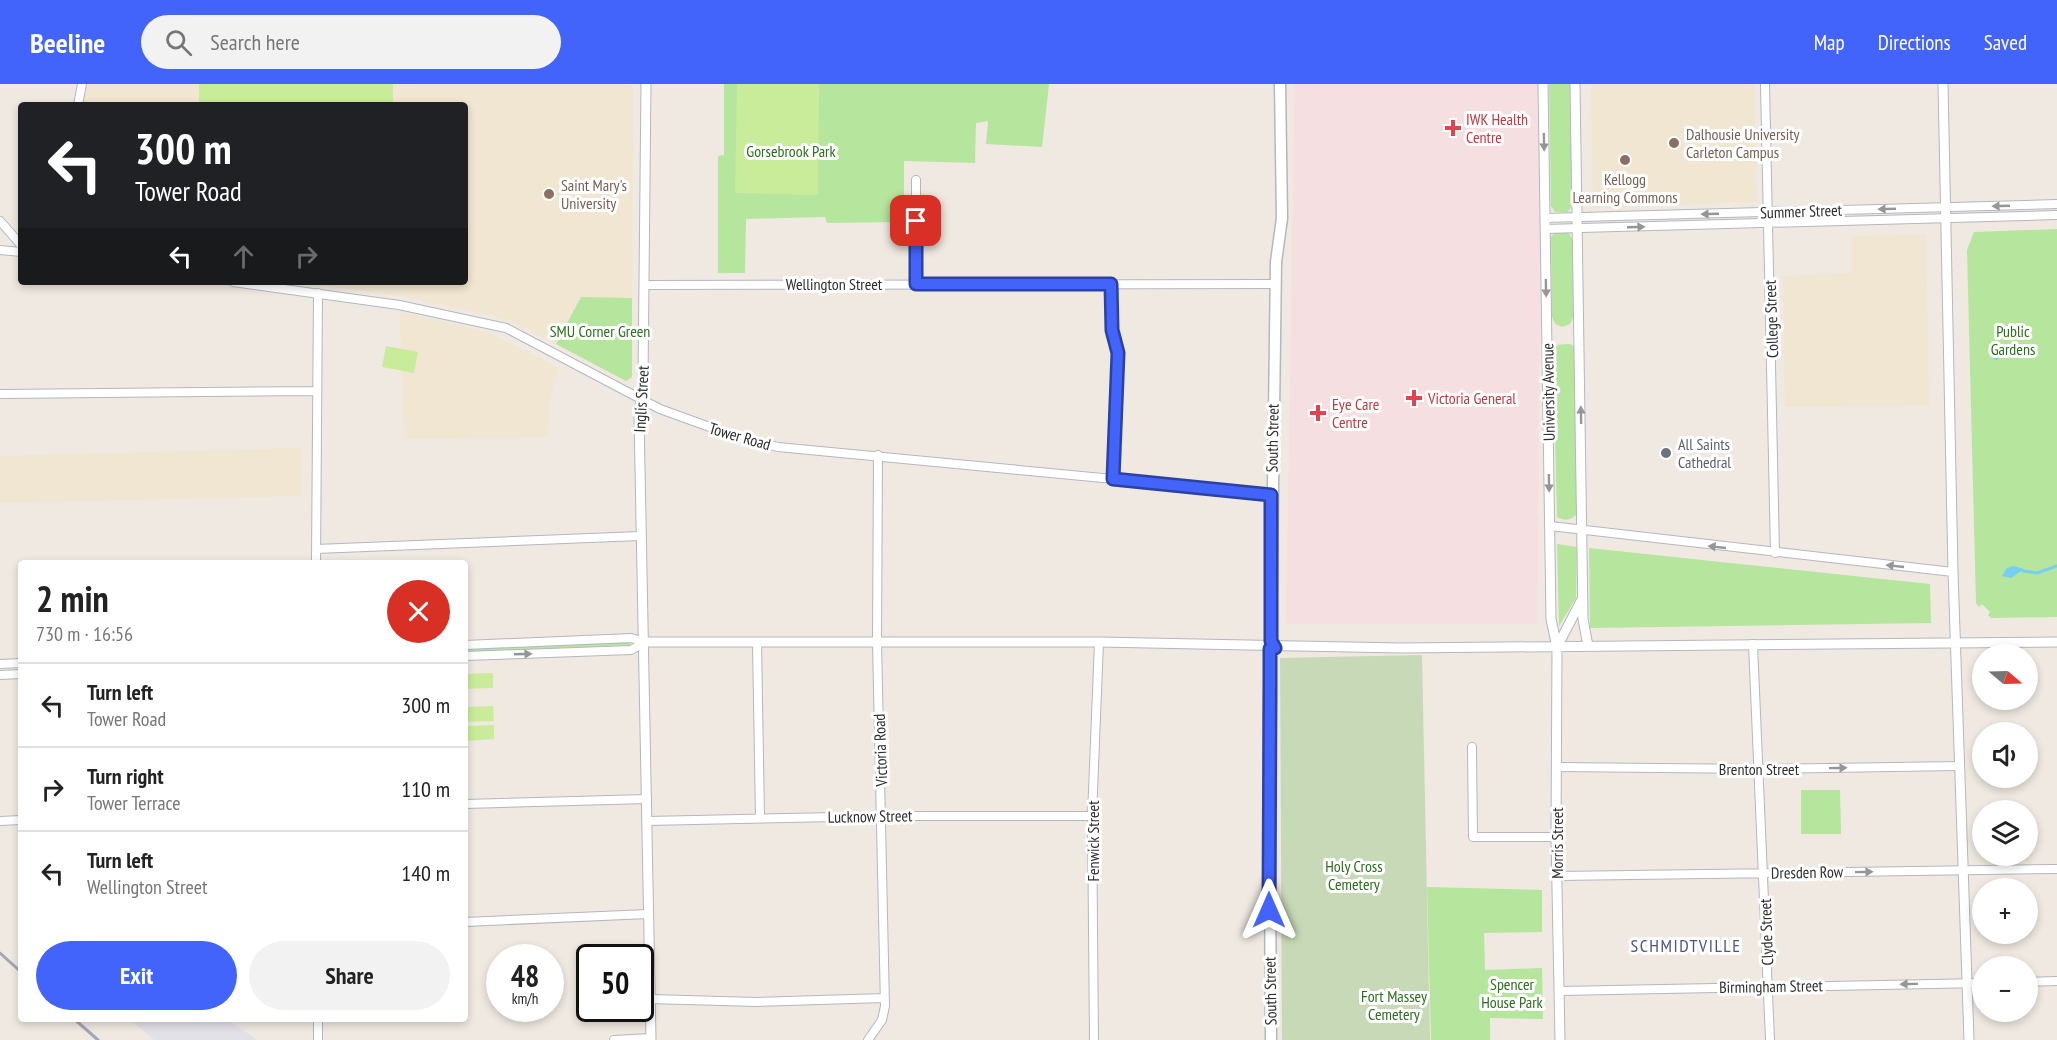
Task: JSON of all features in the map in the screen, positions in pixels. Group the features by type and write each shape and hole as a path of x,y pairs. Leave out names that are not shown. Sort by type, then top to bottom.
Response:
{"main road":[{"name":"South Street","path":"1271,1040 1269,704 1270,649 1275,648 1271,641 1271,495 1276,284 1281,218 1280,84"}],"street":[{"path":"79,102 82,84"},
{"name":"Inglis Street","path":"646,84 640,536 645,642 649,944"},
{"name":"University Avenue","path":"1543,84 1551,619 1557,646"},
{"name":"University Avenue","path":"1575,84 1583,530 1582,599 1584,631 1588,646"},
{"name":"College Street","path":"1765,84 1775,553"},
{"path":"1943,84 1953,572 1969,1040"},
{"path":"916,180 916,284"},
{"name":"Summer Street","path":"1545,218 2057,204"},
{"name":"Summer Street","path":"1545,229 2057,215"},
{"path":"0,221 18,242"},
{"path":"0,250 18,252"},
{"path":"1111,284 1112,330 1118,353 1113,479"},
{"name":"Wellington Street","path":"645,285 1276,284"},
{"name":"Tower Road","path":"256,285 399,305 506,328 641,400 740,438 778,447 1271,495"},
{"path":"316,560 318,293"},
{"path":"0,394 317,392"},
{"name":"Victoria Road","path":"868,1040 882,1020 885,998 877,642 878,455"},
{"path":"1550,526 1953,572"},
{"path":"316,549 640,536"},
{"name":"University Avenue","path":"1557,646 1582,599"},
{"path":"468,645 631,638 645,642 1100,642 1275,648 2057,642"},
{"path":"468,656 631,650 645,642"},
{"path":"757,642 760,818"},
{"name":"Fenwick Street","path":"1094,1040 1092,816 1100,642"},
{"name":"Clyde Street","path":"1754,644 1770,1040"},
{"name":"Morris Street","path":"1557,646 1556,837 1560,1040"},
{"path":"0,664 18,663"},
{"path":"0,675 18,674"},
{"path":"1472,747 1473,837 1556,837"},
{"name":"Brenton Street","path":"1557,767 1758,770 1960,766"},
{"path":"468,804 647,799"},
{"name":"Lucknow Street","path":"648,821 882,816 1092,816"},
{"path":"0,821 18,820"},
{"name":"Dresden Row","path":"1557,876 2057,869"},
{"path":"468,922 648,914"},
{"path":"2038,982 2057,981"},
{"name":"Birmingham Street","path":"1560,991 1972,983"},
{"path":"654,999 758,1002 885,998"},
{"path":"318,1022 318,1040"},
{"name":"Inglis Street","path":"651,1022 651,1039"},
{"path":"614,1040 651,1039"}],"shaded area":[{"name":"Saint Mary's University","path":"80,84 633,84 632,377 626,381 511,321 496,316 397,295 317,285 468,285 468,102 77,102"},
{"name":"Victoria General","path":"1295,84 1538,84 1541,172 1537,624 1286,624"},
{"name":"Dalhousie University Carleton Campus","path":"1591,84 1754,84 1757,202 1593,208"},
{"path":"1926,235 1929,405 1785,407 1783,276 1852,273 1852,236"},
{"path":"400,314 416,315 492,334 559,368 550,397 548,437 404,439"},
{"path":"302,448 302,496 0,503 0,456"},
{"path":"133,1022 231,1022 257,1040 154,1040"}],"green space":[{"path":"199,84 393,84 393,102 199,102"},
{"name":"Gorsebrook Park","path":"724,84 1049,84 1042,147 986,144 988,121 976,123 975,163 904,161 904,215 901,215 901,222 827,223 825,217 746,219 745,273 718,273 718,156 724,155"},
{"path":"737,84 819,84 818,195 735,193"},
{"path":"1549,84 1570,84 1572,205 1568,212 1555,212 1551,206"},
{"name":"Public Gardens","path":"2057,229 2057,617 1991,618 1988,615 1990,612 1982,604 1979,607 1976,603 1967,250 1974,232"},
{"path":"1555,232 1568,232 1573,240 1573,318 1570,324 1562,327 1555,324 1552,317 1551,237"},
{"name":"SMU Corner Green","path":"581,297 632,298 632,377 626,381 556,344"},
{"path":"1570,344 1575,347 1578,513 1566,520 1557,517 1553,348 1555,345"},
{"path":"386,346 418,352 414,373 382,367"},
{"path":"1557,544 1577,547 1576,598 1559,626"},
{"path":"1589,548 1930,584 1931,623 1590,628"},
{"path":"629,642 631,645 468,652 468,649"},
{"name":"Holy Cross Cemetery","path":"1422,655 1430,1040 1282,1040 1280,658"},
{"path":"493,673 493,688 468,689 468,674"},
{"path":"493,706 494,721 468,722 468,707"},
{"path":"494,725 494,739 468,741 468,726"},
{"path":"1801,790 1840,790 1841,834 1801,834"},
{"name":"Spencer House Park","path":"1427,887 1542,890 1542,932 1484,933 1485,970 1542,968 1543,1019 1490,1018 1490,1040 1431,1040"}],"water":[{"path":"1993,343 2003,346 1998,360 1993,359"},
{"path":"2013,566 2024,569 2011,578 2002,576 2007,568"}],"waterway":[{"path":"2023,571 2037,573 2057,566"}],"railway":[{"path":"0,953 18,969"},
{"path":"78,1022 98,1040"}],"place":[{"name":"IWK Health Centre","path":"1453,128"},
{"name":"Dalhousie University Carleton Campus","path":"1674,143"},
{"name":"Kellogg Learning Commons","path":"1625,160"},
{"name":"Saint Mary's University","path":"549,194"},
{"name":"Victoria General","path":"1414,398"},
{"name":"Eye Care Centre","path":"1318,413"},
{"name":"All Saints Cathedral","path":"1666,453"}],"district":[{"name":"SCHMIDTVILLE","path":"1686,946"}],"route":[{"path":"916,221 916,284 1111,284 1112,330 1118,353 1113,479 1271,495 1271,641 1275,648 1270,649 1269,910"}],"park label":[{"name":"Fort Massey Cemetery","path":"1394,1005"}]}
